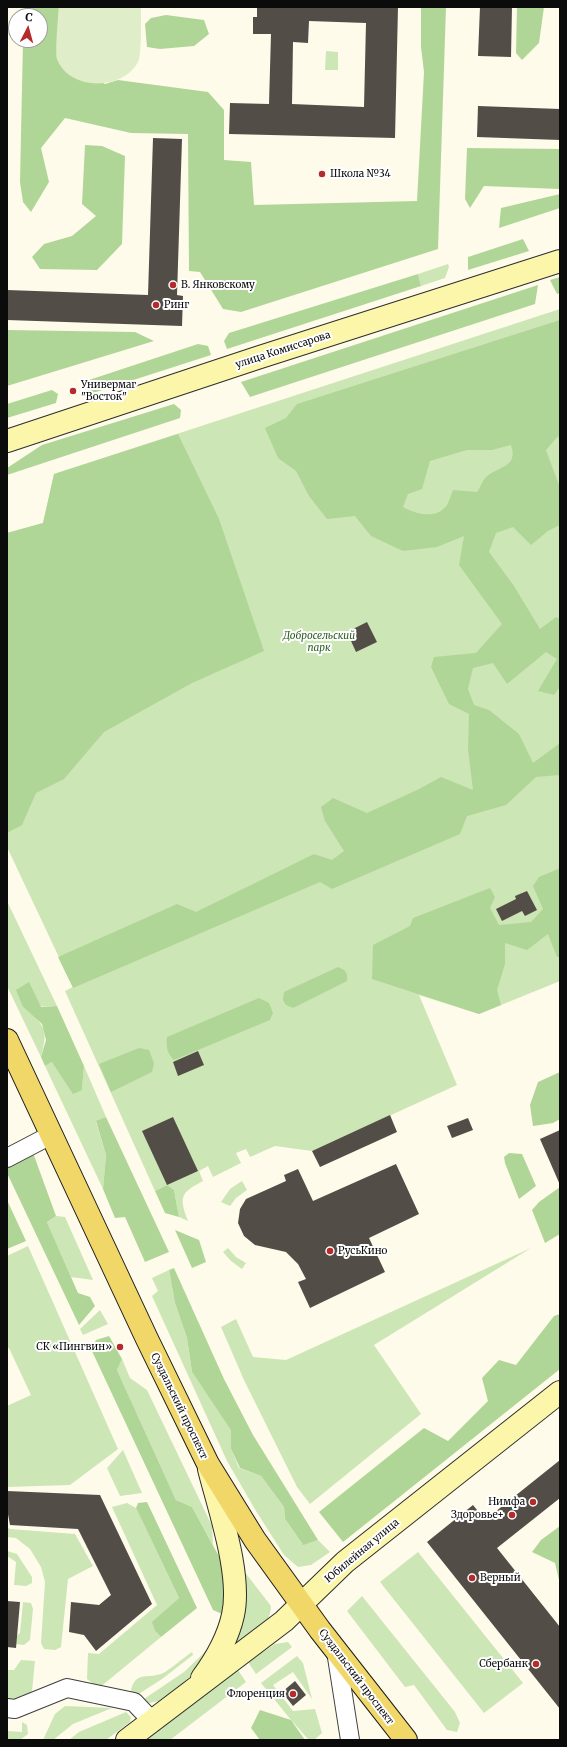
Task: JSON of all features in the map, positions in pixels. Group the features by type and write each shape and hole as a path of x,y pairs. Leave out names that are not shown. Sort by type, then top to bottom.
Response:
{"main road":[{"name":"улица Комиссарова","path":"7,441 257,358 560,261"},
{"name":"Суздальский проспект","path":"7,1040 208,1464 255,1540 336,1651 406,1740"},
{"name":"Юбилейная улица","path":"127,1740 284,1621 345,1562 560,1392"},
{"path":"192,1692 211,1665 224,1641 233,1615 235,1586 230,1554 208,1464"}],"street":[{"path":"7,1158 51,1135"},
{"path":"336,1651 350,1740"},
{"path":"7,1708 15,1709 67,1688 134,1702 152,1720"}],"green space":[{"path":"59,7 57,59 105,84 118,80 208,92 224,110 224,160 251,162 254,205 417,201 424,72 421,47 421,7 446,7 438,249 241,312 223,309 200,272 189,271 188,134 131,133 65,118 41,148 49,182 31,212 23,202 20,182 23,48 48,48 48,8 33,8"},
{"path":"59,7 141,7 140,52 138,62 131,72 121,78 109,82 96,83 84,82 63,70 56,55"},
{"path":"517,7 544,7 539,43 522,60 516,53"},
{"path":"166,15 204,20 209,34 194,46 160,49 147,47 145,24 151,18"},
{"path":"326,51 338,52 338,70 325,70"},
{"path":"85,145 102,146 125,156 122,244 97,270 40,269 32,257 44,244 72,236 96,216 82,204"},
{"path":"467,148 560,149 560,189 484,186 470,208 465,199"},
{"path":"560,194 560,208 499,228 501,208"},
{"path":"523,239 529,251 468,270 468,257"},
{"path":"448,264 449,267 445,278 421,286 418,274"},
{"path":"418,274 421,286 227,349 224,341 229,333"},
{"path":"560,277 560,293 557,294 550,280"},
{"path":"538,285 535,304 250,397 241,382"},
{"name":"Добросельский парк","path":"560,309 560,981 479,1014 419,995 457,1085 312,1151 275,1146 250,1157 246,1149 236,1153 241,1163 213,1177 208,1166 199,1171 203,1181 195,1185 184,1196 183,1206 188,1221 179,1217 174,1190 167,1185 155,1191 65,991 73,987 7,847 7,533 43,523 54,474"},
{"path":"560,320 560,441 558,436 546,450 560,488 560,525 548,531 531,545 513,527 496,533 489,552 514,586 540,629 556,617 560,619 560,687 554,695 538,691 557,659 546,652 507,684 493,663 473,668 468,689 474,705 489,710 519,734 533,763 560,743 560,775 536,777 506,805 467,816 460,834 332,889 320,882 73,988 58,957 177,904 196,912 314,854 332,860 344,851 325,821 321,807 333,798 367,813 441,777 473,790 468,749 469,714 449,704 431,667 434,657 476,653 502,624 459,565 464,536 437,547 403,551 371,536 355,516 327,519 309,496 296,471 278,458 265,428 286,418 297,404","holes":["511,445 513,453 512,458 506,466 485,478 477,492 453,490 447,505 438,513 426,514 414,512 403,507 408,494 422,489 430,461 467,450 492,450"]},
{"path":"7,330 135,332 154,341 7,386"},
{"path":"198,344 208,346 211,355 93,393 87,388 89,380"},
{"path":"52,390 58,394 56,403 7,418 7,404"},
{"path":"174,404 181,410 180,418 7,475 7,468 42,445"},
{"path":"178,434 219,519 264,651 192,683 104,732 64,779 36,793 22,825 7,833 7,533 43,523 54,474"},
{"path":"560,866 560,957 557,957 548,934 527,950 505,943 505,964 497,990 501,1005 479,1014 372,979 373,945 410,926 413,918 490,888 495,897 490,908 499,925 531,922 543,909 533,886 539,877 558,869"},
{"path":"7,901 57,1006 23,1007 36,1018 43,1028 45,1039 41,1057 7,986"},
{"path":"338,967 346,972 347,981 293,1008 286,1005 283,1000 284,992"},
{"path":"29,982 41,1007 57,1006 84,1066 82,1090 73,1094 52,1062 45,1066 41,1057 46,1040 42,1024 23,1007 16,990"},
{"path":"259,998 269,1003 273,1013 270,1020 174,1060 168,1052 167,1037"},
{"path":"139,1048 149,1050 154,1063 152,1072 111,1092 99,1064"},
{"path":"52,1062 82,1090 84,1066 106,1117 96,1122 106,1155 103,1189 45,1066"},
{"path":"560,1072 560,1119 553,1123 533,1126 530,1105 538,1082"},
{"path":"106,1117 169,1252 145,1262 125,1217 115,1218 103,1189 106,1155 96,1121"},
{"path":"32,1150 56,1216 47,1222 78,1293 90,1297 95,1306 79,1325 7,1173 7,1163"},
{"path":"509,1153 522,1154 536,1186 519,1199 505,1163 504,1157"},
{"path":"242,1181 247,1190 236,1198 230,1206 221,1202 230,1189"},
{"path":"167,1185 174,1190 179,1217 165,1213 155,1191"},
{"path":"560,1187 560,1234 545,1243 532,1210 539,1202"},
{"path":"7,1200 26,1241 7,1249"},
{"path":"56,1216 65,1217 93,1280 71,1277 47,1222"},
{"path":"175,1230 199,1240 206,1262 192,1268"},
{"path":"28,1246 118,1449 70,1485 7,1487 7,1406 31,1395 9,1348 7,1349 7,1256"},
{"path":"228,1248 236,1257 246,1263 242,1269 231,1261 223,1252"},
{"path":"531,1248 374,1345 421,1414 310,1504 297,1487 244,1380 221,1327 236,1319 253,1357 286,1360"},
{"path":"174,1268 224,1379 253,1435 318,1540 303,1545 285,1519 284,1507 261,1476 240,1468 231,1449 231,1430 192,1372 187,1338 175,1303 169,1270"},
{"path":"169,1270 175,1303 187,1338 192,1372 232,1430 231,1449 239,1468 261,1476 284,1507 285,1519 302,1544 318,1540 330,1552 311,1565 298,1567 284,1555 227,1461 152,1296 158,1291 152,1278"},
{"path":"100,1310 108,1324 83,1335 80,1329"},
{"path":"560,1314 560,1369 343,1542 319,1512 424,1428 448,1441 488,1401 482,1378 499,1360 516,1365 554,1316"},
{"path":"109,1336 122,1359 117,1370 176,1500 192,1507 227,1571 229,1605 222,1614 213,1610 91,1349 96,1340"},
{"path":"122,1359 130,1378 147,1390 212,1526 213,1545 192,1507 176,1500 117,1370"},
{"path":"123,1450 142,1493 120,1496 107,1468"},
{"path":"147,1502 197,1608 161,1637 155,1631 152,1622 179,1598 136,1508 138,1503"},
{"path":"127,1503 136,1508 179,1598 153,1622 155,1631 161,1637 99,1688 87,1679 88,1653 99,1654 157,1605 112,1507"},
{"path":"560,1526 560,1584 555,1563 532,1552 541,1540"},
{"path":"7,1527 10,1529 75,1534 93,1566 68,1579 61,1647 55,1650 44,1649 41,1643 45,1582 41,1567 30,1549 16,1538 7,1537"},
{"path":"7,1551 17,1554 32,1577 32,1583 26,1586 14,1585 16,1562 7,1556"},
{"path":"418,1552 523,1683 484,1713 380,1582"},
{"path":"237,1562 271,1606 268,1619 264,1624 253,1634 236,1645 230,1638"},
{"path":"362,1596 455,1712 460,1723 457,1732 447,1730 414,1685 405,1687 347,1611"},
{"path":"23,1602 31,1603 33,1609 30,1640 24,1645 7,1643 20,1633"},
{"path":"288,1642 292,1647 256,1674 248,1662 275,1644"},
{"path":"209,1648 200,1668 177,1688 159,1701 149,1703 141,1701 184,1672"},
{"path":"192,1652 193,1655 162,1679 134,1697 131,1690 136,1680 142,1677 161,1674"},
{"path":"297,1656 303,1663 312,1699 293,1672 273,1685 293,1711 315,1709 322,1733 314,1740 309,1740 261,1683"},
{"path":"21,1660 35,1661 32,1691 21,1700 7,1704 7,1670 14,1670"},
{"path":"238,1670 246,1682 170,1740 146,1740"},
{"path":"65,1706 112,1708 73,1724 53,1740 43,1740 55,1714"},
{"path":"260,1710 291,1720 305,1740 260,1740 251,1728"},
{"path":"126,1712 131,1717 130,1722 106,1740 69,1740 79,1732"},
{"path":"22,1722 27,1725 28,1734 20,1740 7,1740 7,1731 22,1732"}],"building":[{"path":"257,7 398,7 395,138 229,134 230,103 269,104 271,34 253,34 253,17 257,17","holes":["309,21 366,23 364,107 292,104 293,42 308,43"]},
{"path":"480,7 512,7 511,57 478,56"},
{"path":"478,106 560,109 560,140 477,137"},
{"path":"153,138 182,139 177,295 183,296 182,326 7,320 7,290 148,295"},
{"path":"367,622 377,642 356,652 347,632"},
{"path":"527,891 537,910 525,916 522,911 502,921 496,909 516,899 515,896"},
{"path":"198,1051 204,1065 178,1076 173,1062"},
{"path":"390,1115 397,1132 320,1167 312,1151"},
{"path":"173,1117 198,1171 167,1185 142,1131"},
{"path":"468,1118 473,1130 452,1138 447,1126"},
{"path":"560,1130 560,1185 540,1139"},
{"path":"396,1164 419,1214 369,1238 385,1272 310,1308 298,1282 306,1279 298,1264 286,1252 255,1245 244,1236 238,1223 240,1209 246,1199 286,1181 284,1175 298,1169 313,1201"},
{"path":"560,1460 560,1498 497,1548 560,1627 560,1709 427,1542 473,1505 485,1520"},
{"path":"7,1491 100,1495 152,1604 96,1651 84,1635 69,1632 71,1602 99,1605 111,1595 78,1529 10,1525 7,1509"},
{"path":"7,1601 20,1602 16,1648 7,1647"},
{"path":"295,1681 306,1695 293,1706 282,1692"}],"place":[{"name":"Школа №34","path":"322,174"},
{"name":"В. Янковскому","path":"173,285"},
{"name":"Ринг","path":"156,305"},
{"name":"Универмаг \"Восток\"","path":"73,391"},
{"name":"РусьКино","path":"330,1251"},
{"name":"СК «Пингвин»","path":"120,1347"},
{"name":"Нимфа","path":"533,1502"},
{"name":"Здоровье+","path":"512,1515"},
{"name":"Верный","path":"472,1578"},
{"name":"Сбербанк","path":"536,1664"},
{"name":"Флоренция","path":"293,1694"}]}
